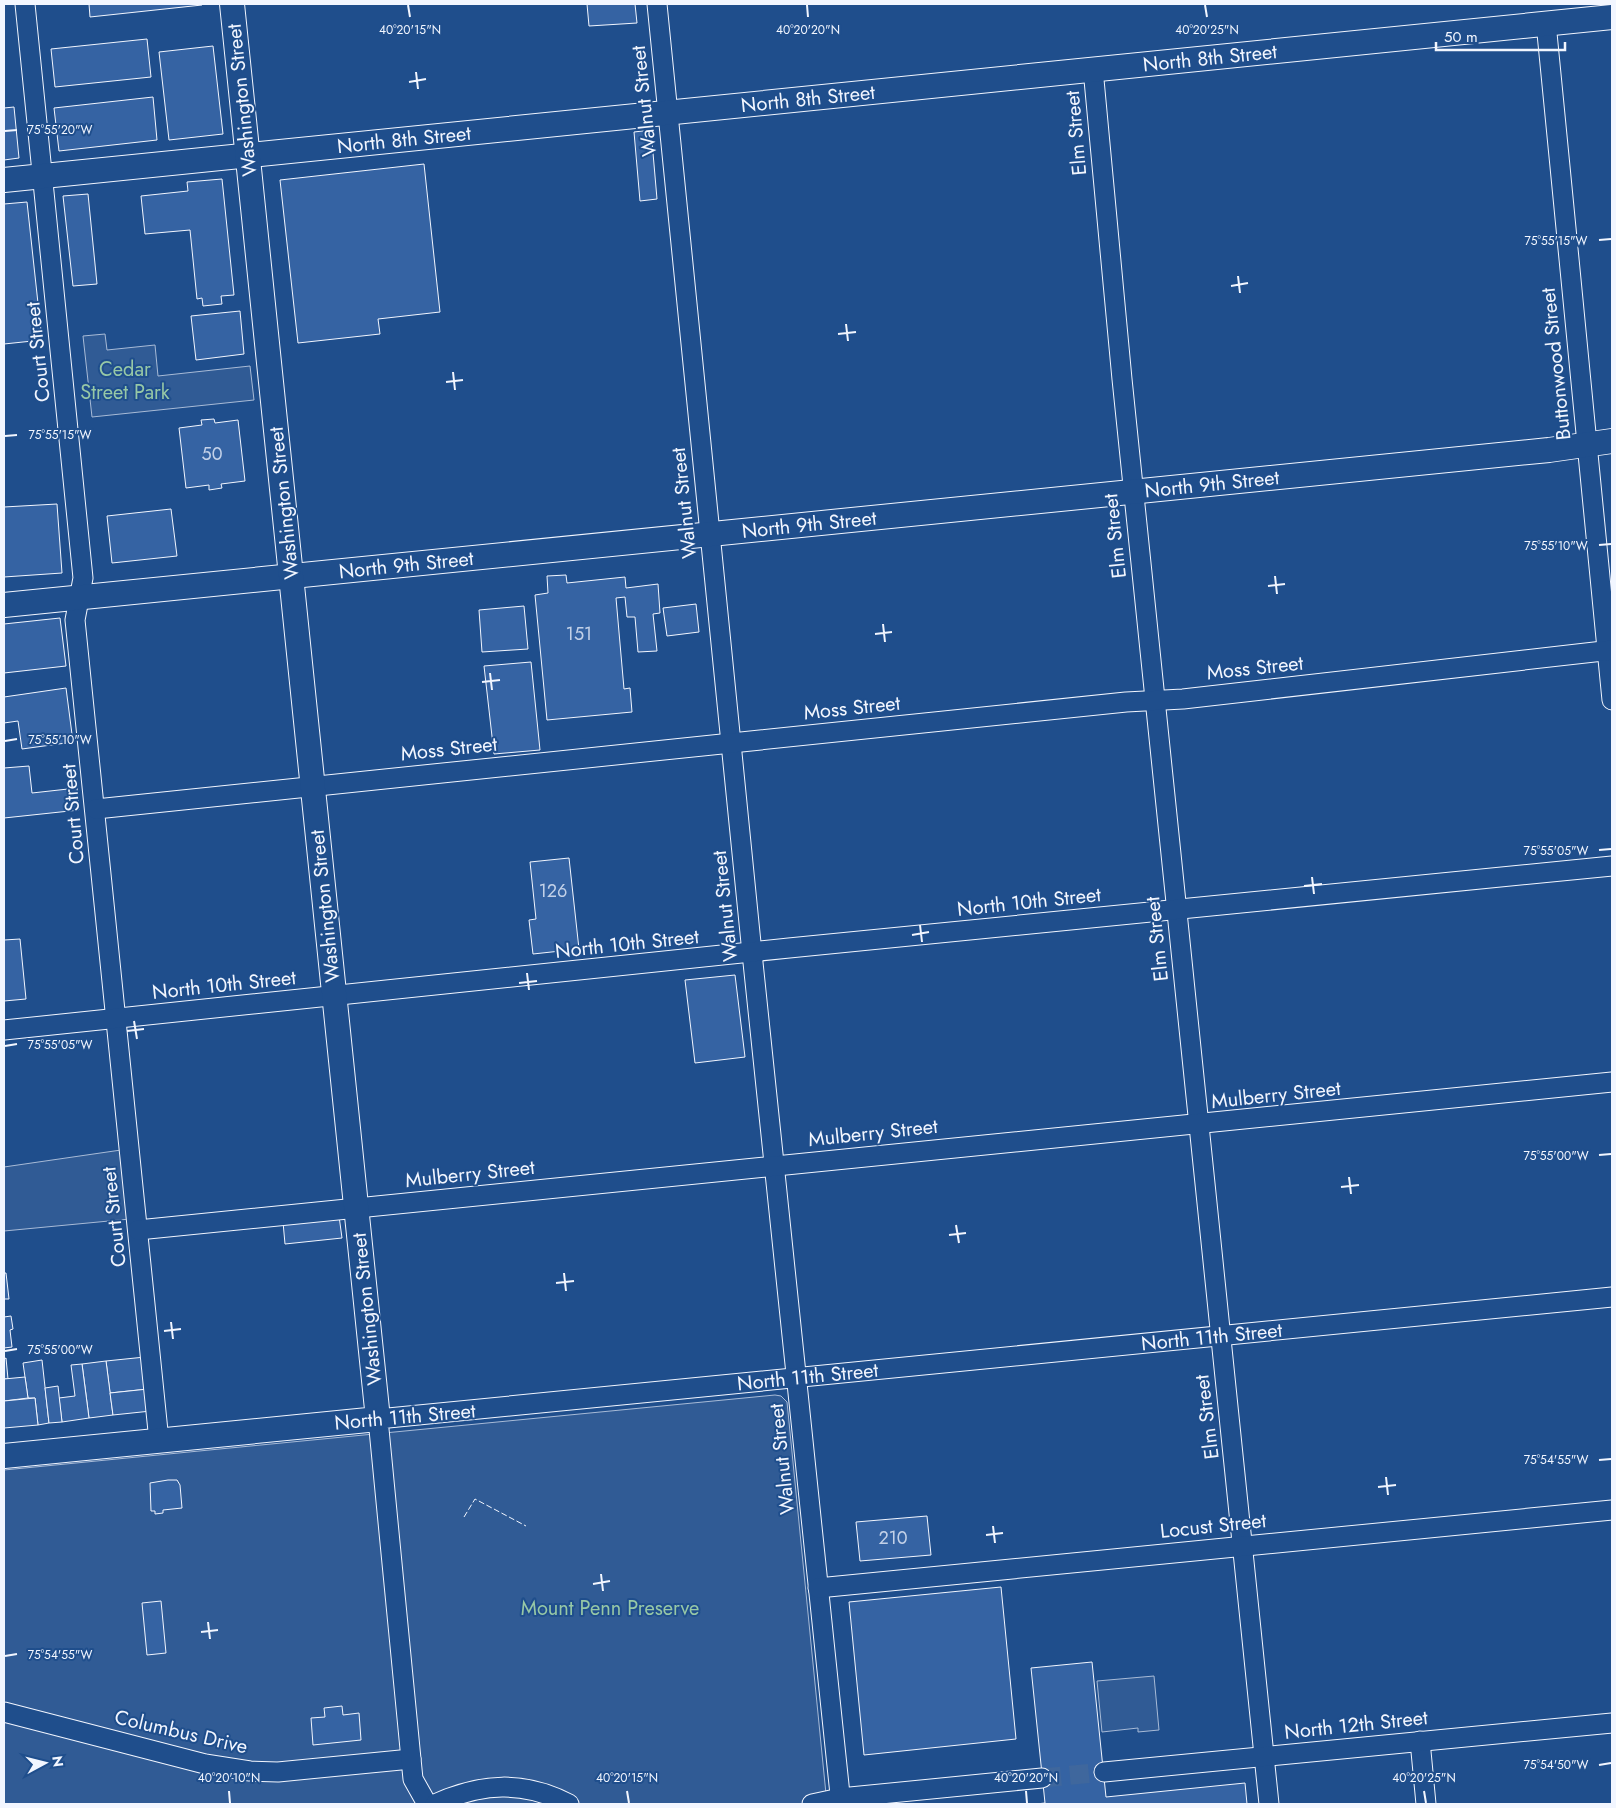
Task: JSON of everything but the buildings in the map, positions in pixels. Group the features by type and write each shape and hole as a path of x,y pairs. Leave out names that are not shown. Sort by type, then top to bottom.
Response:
{"main road":[{"name":"Washington Street","path":"232,4 378,1419"},
{"name":"North 8th Street","path":"4,180 1612,16"},
{"name":"North 9th Street","path":"4,605 1612,441"},
{"name":"North 11th Street","path":"4,1456 378,1419"}],"street":[{"name":"Court Street","path":"25,4 83,578 75,620 96,809 159,1441"},
{"name":"Walnut Street","path":"657,4 709,534 841,1801"},
{"name":"Buttonwood Street","path":"1546,23 1586,445 1610,651 1612,700"},
{"name":"Elm Street","path":"1093,69 1133,491 1269,1804"},
{"name":"Moss Street","path":"96,809 731,742 1155,700 1610,651"},
{"name":"North 10th Street","path":"4,1030 1612,866"},
{"name":"Mulberry Street","path":"138,1230 1199,1125 1612,1082"},
{"name":"North 11th Street","path":"378,1419 1612,1297"},
{"name":"Washington Street","path":"378,1419 413,1779 427,1804"},
{"name":"Locust Street","path":"818,1588 1612,1510"},
{"name":"Columbus Drive","path":"4,1712 205,1764 250,1771 278,1772 411,1759"},
{"name":"North 12th Street","path":"1104,1772 1612,1723"},
{"path":"1420,1741 1426,1804"},
{"path":"812,1804 1042,1778"},
{"path":"435,1804 471,1791 503,1787 548,1793 569,1804"}],"shaded area":[{"name":"Cedar Street Park","path":"105,334 107,350 155,345 158,376 250,366 254,400 92,417 83,336"},
{"path":"121,1150 130,1219 4,1231 4,1167"},
{"name":"Mount Penn Preserve","path":"775,1395 781,1396 787,1402 827,1804 4,1804 4,1470"},
{"path":"1154,1676 1159,1730 1138,1732 1138,1728 1102,1732 1097,1681"}],"tunnel":[{"path":"1042,1778 1104,1772"}],"fence":[{"path":"464,1517 475,1499 526,1526"}]}
